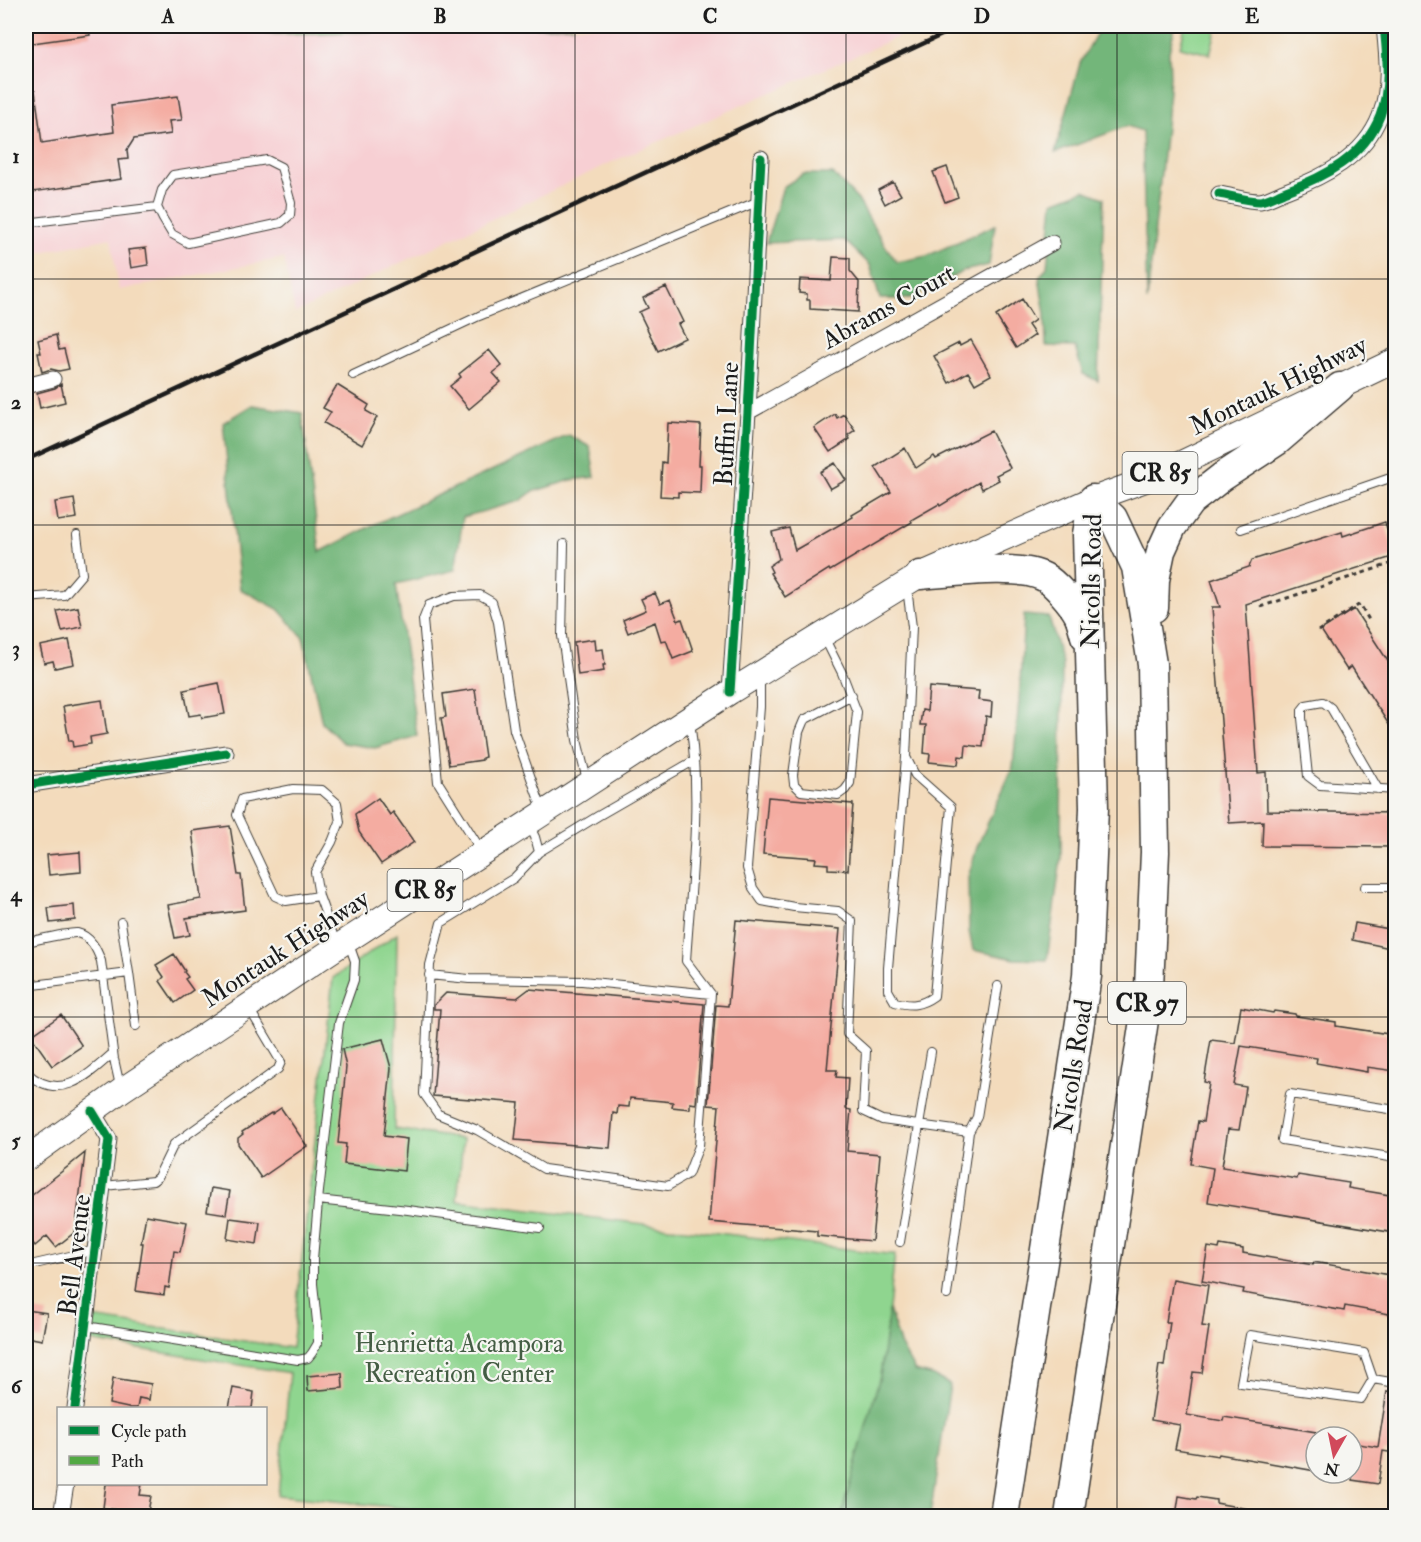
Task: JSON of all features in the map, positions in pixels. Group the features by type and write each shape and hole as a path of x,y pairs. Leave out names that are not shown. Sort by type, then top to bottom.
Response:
{"highway":[{"path":"1152,664 1155,580 1161,551 1172,527 1190,502 1222,477 1277,441 1340,387"},
{"name":"Nicolls Road","path":"1005,1516 1087,976 1094,808 1088,534 1093,499"},
{"name":"Nicolls Road","path":"1069,1516 1149,987 1155,852 1152,664 1136,567 1113,518 1093,499"},
{"path":"913,579 997,569 1043,576 1058,588 1078,614 1090,655"}],"main road":[{"name":"Montauk Highway","path":"913,579 1093,499 1148,479 1395,360"},
{"name":"CR 85","path":"730,692 913,579"},
{"name":"Montauk Highway","path":"26,1159 122,1090 247,1006 730,692"}],"street":[{"path":"1219,194 1262,201 1324,175 1341,165 1366,141 1380,117 1387,92 1384,26"},
{"name":"Buffin Lane","path":"730,692 761,158"},
{"name":"Abrams Court","path":"748,412 1052,243"},
{"path":"26,386 53,380"},
{"path":"26,785 225,753"},
{"name":"Bell Avenue","path":"75,1407 109,1138 92,1111"},
{"path":"61,1516 66,1485"}],"lane":[{"path":"267,160 281,167 291,203 290,215 281,223 188,243 172,234 157,207 162,190 173,175 267,160"},
{"path":"353,375 479,316 759,201"},
{"path":"26,223 157,207"},
{"path":"1241,529 1395,476"},
{"path":"26,598 64,595 82,574 77,535"},
{"path":"564,544 562,636 577,740 588,784"},
{"path":"906,757 915,775 951,807 934,996 924,1003 908,1005 895,1002 888,990 888,968 906,757 913,579"},
{"path":"482,853 438,782 423,620 429,604 453,596 480,595 492,602 498,622 514,730 536,818 535,837 539,852"},
{"path":"823,635 852,695 857,711 850,783 838,795 801,791 794,784 793,776 799,732 804,720 852,695"},
{"path":"760,673 760,707 747,868 753,888 762,901 838,911 852,921 847,1034 866,1051 863,1111 882,1120 969,1132"},
{"path":"1378,789 1331,708 1323,702 1306,705 1302,710 1302,718 1308,776 1320,785 1378,789 1395,790"},
{"path":"690,718 695,760 696,804 686,961 711,994 699,1146 688,1174 668,1186 544,1169 477,1130 438,1114 424,1094 429,975 441,923 514,878 539,852 695,760"},
{"path":"86,1326 298,1360 308,1358 318,1342 313,1259 318,1200 339,1023 354,980 355,961 343,944 319,896 315,872 340,822 337,803 322,790 293,789 242,799 237,815 275,896 286,901 319,896"},
{"path":"1365,887 1395,887"},
{"path":"121,922 136,1026"},
{"path":"26,942 77,933 88,938 96,949 101,961 113,1053 122,1090"},
{"path":"26,986 129,973"},
{"path":"429,975 469,979 582,981 711,994"},
{"path":"947,1295 969,1132 977,1117 998,986"},
{"path":"104,1186 153,1181 158,1177 174,1144 278,1069 281,1062 247,1006"},
{"path":"900,1242 931,1052"},
{"path":"26,1072 43,1084 59,1087 69,1085 84,1077 113,1053"},
{"path":"1395,1110 1290,1094 1282,1140 1395,1158"},
{"path":"318,1200 540,1228"},
{"path":"26,1266 96,1250"},
{"path":"1250,1335 1364,1353 1373,1379 1361,1399 1241,1383 1250,1335"},
{"path":"1373,1379 1395,1383"}],"path":[{"path":"1260,607 1395,562"},
{"path":"1318,631 1360,604 1369,620"}],"shaded area":[{"path":"26,26 251,26 252,31 277,34 574,26 923,26 614,161 295,313 284,258 119,290 111,238 26,255"}],"green space":[{"path":"251,26 574,26 277,34 252,31"},
{"path":"1101,26 1175,26 1169,52 1170,77 1166,127 1147,301 1142,131 1127,126 1055,153 1080,63"},
{"path":"1185,26 1217,26 1210,54 1180,47"},
{"path":"803,174 833,174 858,200 897,262 927,256 995,225 989,265 964,271 908,299 880,299 870,265 844,240 766,243 783,187"},
{"path":"1084,190 1104,198 1098,381 1083,374 1075,347 1046,346 1045,314 1039,278 1047,267 1053,202"},
{"path":"252,405 302,413 320,552 371,526 569,435 590,447 595,477 571,480 532,492 520,501 463,517 455,570 396,584 417,736 375,748 343,743 322,723 303,637 278,609 240,589 223,423"},
{"path":"1024,615 1049,617 1062,663 1061,858 1047,960 1015,959 973,950 969,931 968,877 977,847 1013,767"},
{"name":"Henrietta Acampora Recreation Center","path":"397,934 394,1129 463,1139 457,1201 895,1254 866,1516 478,1516 278,1495 290,1373 90,1341 93,1318 292,1348 333,978"},
{"path":"889,1309 900,1344 915,1371 934,1376 950,1385 930,1516 841,1516 880,1376"}],"building":[{"path":"26,26 89,26 90,35 26,44"},
{"path":"26,91 35,91 42,143 114,132 111,105 178,96 182,120 169,121 171,134 134,139 127,150 128,159 118,160 121,179 26,193"},
{"path":"947,167 958,197 945,202 933,172"},
{"path":"893,182 901,195 885,204 878,190"},
{"path":"146,248 148,265 131,268 128,250"},
{"path":"833,257 850,258 850,271 859,282 858,312 810,309 807,294 799,293 800,279 831,281"},
{"path":"666,287 683,322 678,324 685,338 658,351 639,312 648,308 643,298"},
{"path":"1022,299 1035,320 1028,325 1035,335 1016,348 996,316"},
{"path":"56,335 59,350 64,349 69,369 59,371 51,369 42,372 38,340"},
{"path":"971,340 991,375 975,384 968,372 949,383 934,356 959,343 960,346"},
{"path":"489,350 502,366 493,373 501,382 469,409 450,386 461,377 459,374"},
{"path":"61,384 65,402 40,408 37,393"},
{"path":"337,385 369,405 366,411 377,417 362,445 324,423 331,412 323,408"},
{"path":"835,414 837,418 844,414 855,430 848,435 850,439 830,452 814,428"},
{"path":"668,423 701,425 700,493 678,492 678,497 660,496 662,462 666,463"},
{"path":"991,431 1010,468 996,475 999,480 982,489 979,482 940,506 939,504 911,520 912,522 785,597 770,573 772,572 769,566 779,559 772,532 789,528 795,550 891,492 875,467 905,448 916,468 934,456 936,459"},
{"path":"835,463 846,480 830,489 820,472"},
{"path":"74,499 77,518 58,521 55,502"},
{"path":"1385,522 1395,556 1246,604 1258,773 1266,772 1267,811 1395,813 1395,847 1262,846 1263,821 1229,823 1212,607 1220,607 1211,580 1249,567 1252,560 1342,532 1343,536"},
{"path":"655,593 660,604 670,600 678,621 682,619 693,651 673,659 666,640 661,641 655,622 628,633 623,620 646,610 641,599"},
{"path":"78,607 82,627 62,631 57,611"},
{"path":"1354,609 1395,672 1395,734 1351,666 1347,670 1321,630"},
{"path":"595,639 596,650 603,649 604,671 578,675 574,642"},
{"path":"69,640 74,664 55,668 53,661 44,663 40,646"},
{"path":"219,683 225,714 202,718 201,714 189,716 184,690"},
{"path":"929,687 979,691 978,700 992,702 991,717 986,716 983,747 966,745 965,757 959,756 958,765 929,762 930,754 924,753 926,725 920,725 922,710 927,711"},
{"path":"475,689 485,757 482,760 449,765 441,718 446,717 443,694"},
{"path":"102,700 107,734 90,737 91,744 73,747 72,741 69,741 63,706"},
{"path":"768,797 853,804 848,870 828,869 828,864 815,863 816,858 763,854"},
{"path":"378,798 390,815 393,812 414,842 381,864 359,832 355,814"},
{"path":"230,826 238,875 241,875 245,910 186,918 190,935 175,938 168,905 201,899 192,831"},
{"path":"80,852 81,872 49,875 47,855"},
{"path":"74,905 75,920 50,923 48,908"},
{"path":"736,920 840,929 827,1070 837,1070 836,1077 848,1078 846,1109 851,1110 847,1151 880,1154 872,1241 817,1236 817,1231 709,1222 719,1106 708,1105 716,1005 728,1006"},
{"path":"1355,923 1395,930 1395,949 1352,940"},
{"path":"174,954 188,977 185,979 193,990 175,1003 160,981 164,977 156,965"},
{"path":"529,989 704,1004 696,1104 690,1103 690,1109 672,1107 673,1102 630,1098 629,1107 618,1106 617,1114 613,1113 610,1148 515,1140 519,1103 433,1096 440,1009 434,1009 434,1005 446,993 517,998"},
{"path":"1241,1007 1273,1013 1274,1011 1295,1014 1336,1022 1336,1026 1395,1035 1395,1071 1367,1067 1367,1072 1316,1063 1317,1058 1241,1046 1234,1085 1246,1087 1239,1130 1228,1129 1222,1167 1297,1179 1298,1175 1349,1183 1348,1188 1395,1196 1395,1233 1208,1202 1213,1168 1191,1164 1198,1121 1203,1122 1209,1083 1204,1082 1211,1040 1235,1043"},
{"path":"61,1015 82,1046 52,1066 31,1036"},
{"path":"383,1039 391,1068 384,1136 407,1139 404,1171 344,1164 346,1144 338,1143 346,1067 342,1049"},
{"path":"281,1108 307,1146 261,1178 238,1144 238,1138 243,1134 242,1132"},
{"path":"85,1153 75,1232 56,1247 47,1236 35,1246 26,1234 26,1200"},
{"path":"211,1188 230,1191 226,1214 207,1211"},
{"path":"146,1215 187,1222 180,1252 174,1251 169,1288 165,1287 164,1295 136,1291"},
{"path":"230,1218 260,1222 257,1244 227,1239"},
{"path":"1220,1245 1243,1249 1243,1253 1395,1276 1395,1315 1345,1306 1344,1311 1243,1293 1244,1289 1202,1281 1208,1247 1219,1249"},
{"path":"1173,1279 1208,1285 1202,1326 1209,1327 1202,1373 1193,1372 1187,1415 1223,1421 1224,1417 1304,1430 1304,1469 1175,1449 1180,1425 1151,1420 1159,1365 1164,1366 1170,1322 1166,1322"},
{"path":"26,1310 47,1313 42,1340 26,1337"},
{"path":"342,1373 343,1388 308,1391 307,1376"},
{"path":"113,1378 151,1384 149,1400 139,1398 137,1407 109,1404"},
{"path":"233,1388 254,1392 252,1407 229,1407"},
{"path":"1387,1391 1395,1392 1395,1453 1383,1451 1378,1484 1364,1482 1364,1445 1378,1447"},
{"path":"106,1485 142,1485 140,1495 151,1496 148,1512 138,1511 138,1513 103,1508"},
{"path":"1179,1496 1216,1500 1216,1503 1249,1509 1248,1516 1176,1516"}],"railway":[{"path":"26,460 961,26"}],"cycle path":[{"path":"1219,194 1260,201 1270,198 1328,172 1341,164 1364,143 1380,116 1386,94 1384,26"},
{"path":"730,692 761,158"},
{"path":"26,785 226,753"},
{"path":"75,1407 109,1139 92,1111"}]}
